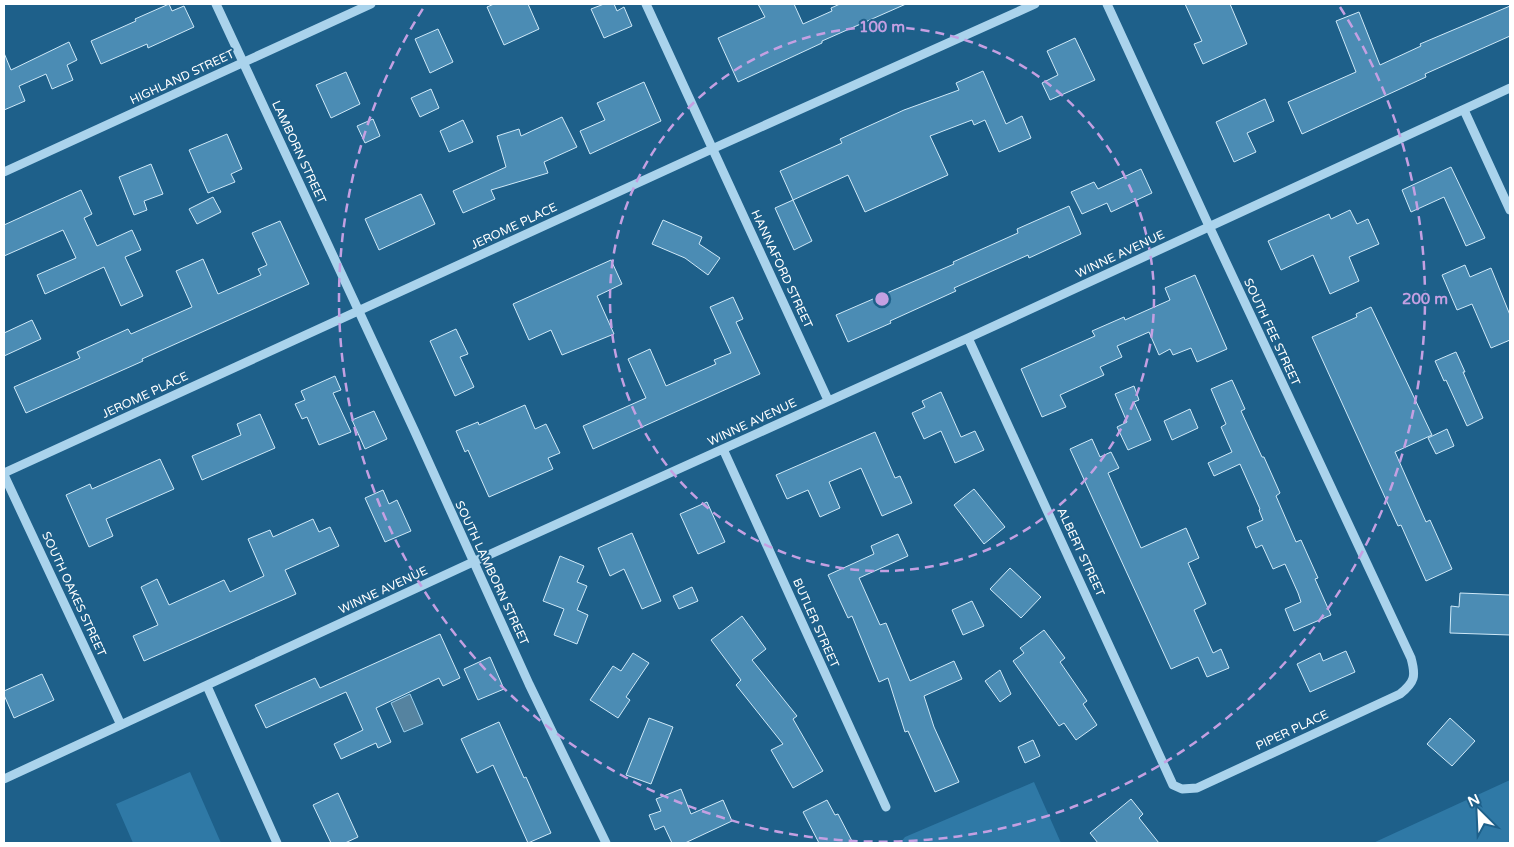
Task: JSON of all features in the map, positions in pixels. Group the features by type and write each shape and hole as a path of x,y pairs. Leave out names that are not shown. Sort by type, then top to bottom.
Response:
{"street":[{"name":"LAMBORN STREET","path":"216,4 358,311"},
{"name":"HIGHLAND STREET","path":"4,172 370,4"},
{"name":"HANNAFORD STREET","path":"646,4 828,400"},
{"name":"JEROME PLACE","path":"4,474 712,149 1035,4"},
{"name":"SOUTH FEE STREET","path":"1107,4 1411,658 1414,670"},
{"name":"WINNE AVENUE","path":"4,779 473,562 968,338 1510,88"},
{"path":"1464,110 1510,210"},
{"name":"SOUTH LAMBORN STREET","path":"358,311 473,562 606,843"},
{"name":"ALBERT STREET","path":"968,338 1169,778"},
{"name":"BUTLER STREET","path":"723,449 886,807"},
{"name":"SOUTH OAKES STREET","path":"4,474 121,725"},
{"name":"PIPER PLACE","path":"1169,778 1174,785 1182,789 1197,788 1400,694 1409,687 1414,670"},
{"path":"207,686 276,843"}],"shaded area":[{"path":"410,694 423,724 404,732 391,703"},
{"path":"190,772 221,843 133,843 116,804"},
{"path":"1510,780 1510,843 1373,843"},
{"path":"1034,782 1061,843 900,843 905,837"}],"building":[{"path":"169,4 172,11 184,6 194,27 148,48 147,44 101,64 91,41"},
{"path":"494,4 528,4 539,29 504,45 487,7"},
{"path":"604,4 614,4 617,11 624,7 632,26 604,38 591,9"},
{"path":"758,4 794,4 803,24 832,11 831,8 840,4 906,4 822,41 822,43 738,82 718,38 765,17"},
{"path":"1185,4 1230,4 1247,44 1203,64 1194,44 1202,41"},
{"path":"1510,6 1510,36 1425,74 1426,77 1302,134 1288,102 1356,72 1336,21 1359,12 1380,65 1421,46 1420,44"},
{"path":"438,29 453,62 430,73 415,39"},
{"path":"1075,38 1095,80 1050,100 1042,83 1058,75 1047,51"},
{"path":"69,42 77,60 67,65 73,80 52,89 46,74 19,86 25,101 4,110 4,53 11,70"},
{"path":"983,71 1006,124 1022,116 1031,138 999,152 985,120 974,125 972,120 930,136 948,175 865,212 848,175 793,200 780,171 842,143 840,139 904,110 959,90 956,83"},
{"path":"346,72 360,104 331,118 316,85"},
{"path":"644,82 661,121 590,154 580,131 605,120 597,103"},
{"path":"431,89 439,108 420,117 411,98"},
{"path":"1265,99 1274,121 1247,133 1256,152 1234,162 1216,122"},
{"path":"562,117 577,147 544,162 548,173 491,190 495,199 463,213 453,191 506,167 497,136 519,129 521,136"},
{"path":"373,119 380,136 365,143 357,126"},
{"path":"463,120 473,142 449,152 440,131"},
{"path":"227,134 242,169 231,174 235,182 208,193 189,150"},
{"path":"151,164 163,194 144,201 147,210 134,215 119,177"},
{"path":"1451,167 1485,238 1466,246 1444,197 1411,212 1402,190"},
{"path":"1141,169 1152,193 1111,212 1107,203 1082,214 1071,192 1094,182 1098,189"},
{"path":"81,190 92,214 84,218 97,246 132,230 141,250 125,257 143,296 121,306 104,267 45,294 37,275 76,258 63,230 4,256 4,225"},
{"path":"421,194 435,224 379,250 365,219"},
{"path":"213,197 221,212 197,224 189,209"},
{"path":"793,200 812,241 794,250 775,208"},
{"path":"1069,206 1081,234 1029,258 1028,255 954,288 956,291 848,342 836,315 954,264 953,262 1018,233 1017,229"},
{"path":"1350,210 1357,224 1368,219 1379,244 1349,257 1359,281 1330,294 1313,255 1281,270 1268,241 1329,214 1331,219"},
{"path":"663,220 702,237 699,244 720,258 708,275 685,258 652,244"},
{"path":"280,221 309,284 26,413 14,387 80,358 77,352 128,329 131,334 192,307 176,271 203,259 218,294 261,275 258,269 267,265 252,233"},
{"path":"611,260 622,284 597,296 614,334 562,355 551,330 529,340 513,304"},
{"path":"1465,265 1470,277 1491,268 1510,315 1510,340 1491,348 1472,304 1457,310 1442,275"},
{"path":"1195,275 1227,349 1197,362 1191,348 1173,355 1170,349 1159,355 1149,332 1117,346 1122,357 1100,367 1104,375 1060,395 1066,407 1042,417 1021,369 1095,336 1092,331 1124,317 1125,320 1170,300 1165,288"},
{"path":"733,297 743,319 736,322 760,374 593,449 583,426 646,398 628,359 650,349 666,386 716,364 714,360 731,353 710,307"},
{"path":"1371,307 1432,435 1395,452 1426,522 1430,520 1452,569 1426,581 1401,525 1398,526 1312,337 1357,317 1356,314"},
{"path":"32,320 41,339 4,356 4,333"},
{"path":"456,329 468,354 460,357 474,387 455,396 430,341"},
{"path":"1456,352 1483,418 1467,426 1435,361"},
{"path":"335,376 341,390 333,393 351,432 319,445 307,417 302,419 295,404 305,400 301,391"},
{"path":"1232,380 1245,409 1241,411 1280,493 1276,496 1296,542 1301,540 1318,578 1315,579 1331,615 1294,631 1285,609 1301,602 1285,564 1273,569 1262,545 1256,548 1247,527 1263,520 1240,464 1214,476 1208,463 1232,452 1221,427 1226,424 1211,389"},
{"path":"1134,386 1139,400 1134,402 1151,440 1128,450 1117,427 1127,422 1115,394"},
{"path":"941,392 961,437 975,431 984,450 955,463 941,431 924,439 912,413 925,407 922,401"},
{"path":"525,405 535,429 546,424 560,453 548,458 553,469 489,497 468,450 465,452 456,431 478,422 479,425"},
{"path":"1190,409 1198,428 1172,440 1164,421"},
{"path":"374,411 387,439 365,449 352,420"},
{"path":"260,414 275,448 202,480 192,456 241,435 237,424"},
{"path":"1447,429 1454,446 1436,454 1428,438"},
{"path":"875,432 895,478 900,476 912,503 882,516 861,468 829,482 840,508 820,517 808,490 787,499 776,475"},
{"path":"1092,439 1100,457 1111,452 1119,468 1108,473 1141,548 1186,528 1199,558 1188,563 1206,604 1194,610 1213,653 1221,649 1229,668 1207,677 1198,657 1171,669 1070,449"},
{"path":"160,459 174,489 106,519 113,536 89,547 66,495 90,484 92,489"},
{"path":"974,489 1005,527 984,544 954,505"},
{"path":"383,490 389,504 397,500 411,531 385,542 365,498"},
{"path":"707,502 725,542 698,554 680,514"},
{"path":"313,519 319,532 330,527 339,546 285,570 296,594 144,661 133,636 158,625 141,587 157,579 169,605 224,580 230,592 264,576 248,539 270,530 273,537"},
{"path":"632,533 661,601 642,609 624,569 610,576 598,548"},
{"path":"898,534 908,556 859,578 880,625 886,623 910,681 954,661 962,679 924,696 934,727 959,782 935,792 908,731 905,732 888,678 879,682 852,616 848,618 828,575 874,554 871,546"},
{"path":"560,556 584,566 577,582 587,586 577,610 588,615 577,644 554,635 564,609 543,601"},
{"path":"1010,568 1041,597 1021,618 990,589"},
{"path":"692,587 698,601 679,609 673,596"},
{"path":"1460,593 1510,595 1510,635 1450,633 1451,606 1459,607"},
{"path":"972,601 984,626 963,635 952,610"},
{"path":"742,616 766,649 752,660 797,716 793,719 823,771 793,788 771,750 783,744 736,685 741,680 711,640"},
{"path":"1044,630 1065,658 1060,662 1087,701 1083,704 1097,725 1076,740 1064,723 1059,726 1013,661 1024,653 1020,648"},
{"path":"440,634 460,678 443,686 439,678 376,708 391,742 378,748 376,743 341,759 334,744 363,730 346,692 266,728 255,705 315,678 320,688"},
{"path":"1346,651 1355,672 1310,692 1297,664 1320,653 1323,661"},
{"path":"633,653 649,663 626,697 630,700 618,718 590,700 613,666 621,671"},
{"path":"490,657 504,689 478,700 464,669"},
{"path":"1000,670 1011,694 1000,702 985,681"},
{"path":"42,674 54,700 14,718 4,691"},
{"path":"649,718 673,727 651,784 626,775"},
{"path":"1450,718 1475,741 1452,766 1427,744"},
{"path":"499,722 551,833 528,843 493,765 477,773 461,739"},
{"path":"1033,740 1040,756 1025,763 1018,747"},
{"path":"681,789 691,814 723,800 732,821 685,843 672,843 664,826 655,830 649,815 661,811 656,799"},
{"path":"338,793 358,837 345,843 331,843 313,805"},
{"path":"1131,799 1143,814 1139,818 1159,843 1098,843 1090,833"},
{"path":"827,800 835,815 838,814 853,843 819,843 803,812"}]}
